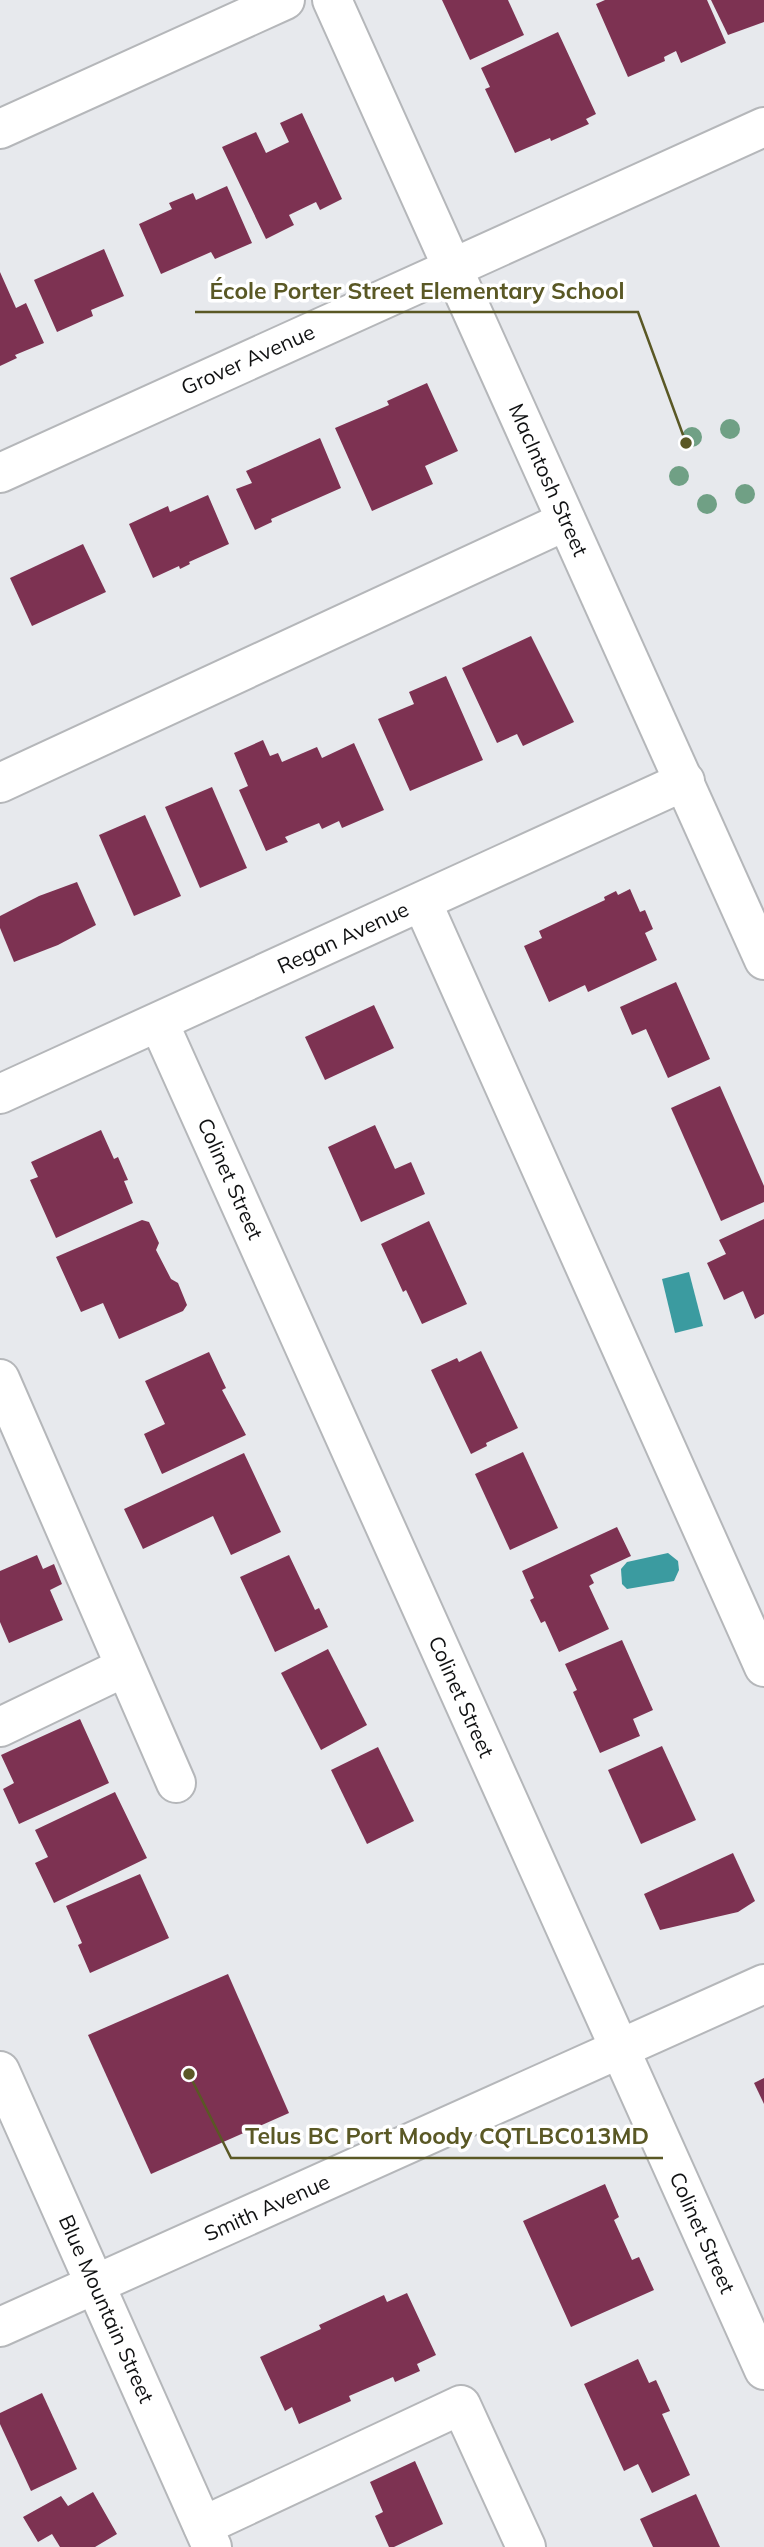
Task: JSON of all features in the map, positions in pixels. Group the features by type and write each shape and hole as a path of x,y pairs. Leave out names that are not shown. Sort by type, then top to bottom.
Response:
{"street":[{"path":"0,129 285,0"},
{"name":"MacIntosh Street","path":"332,0 764,960"},
{"name":"Grover Avenue","path":"0,473 764,127"},
{"path":"0,783 566,521"},
{"name":"Regan Avenue","path":"0,1094 685,780"},
{"path":"422,902 764,1667"},
{"name":"Colinet Street","path":"159,1023 764,2370"},
{"path":"0,1379 176,1783"},
{"path":"0,1727 125,1667"},
{"name":"Smith Avenue","path":"0,2327 764,1984"},
{"name":"Blue Mountain Street","path":"0,2071 207,2537"},
{"path":"207,2537 461,2405 526,2547"}],"water":[{"path":"689,1272 703,1326 675,1333 662,1279"},
{"path":"668,1553 678,1561 679,1570 674,1581 627,1589 622,1584 621,1569 627,1562"}],"building":[{"path":"442,0 508,0 524,35 470,60"},
{"path":"605,0 707,0 726,43 681,63 676,51 664,57 665,61 628,77 596,4"},
{"path":"711,0 764,0 764,22 728,35"},
{"path":"558,32 596,114 586,119 589,124 515,153 485,89 490,87 481,68"},
{"path":"302,113 342,199 320,210 316,202 289,215 294,225 266,239 222,147 256,132 266,153 289,142 280,123"},
{"path":"227,186 252,243 215,259 211,252 161,274 139,224 172,209 169,203 193,193 196,200"},
{"path":"104,249 124,296 91,310 93,316 57,332 34,280"},
{"path":"0,272 16,308 26,303 44,343 15,355 17,358 0,366"},
{"path":"427,383 458,451 425,466 433,484 372,511 335,428 389,405 387,401"},
{"path":"320,438 341,488 271,519 272,522 255,530 236,489 252,483 246,471"},
{"path":"208,495 229,544 189,562 190,564 180,569 179,566 153,578 129,524 168,506 170,512"},
{"path":"83,544 106,592 32,626 10,578"},
{"path":"531,636 574,722 523,746 517,734 497,743 462,668"},
{"path":"446,676 483,760 410,791 378,719 414,704 409,692"},
{"path":"263,740 270,756 278,753 282,762 317,747 322,758 354,743 384,810 342,828 339,821 322,829 319,823 285,837 288,842 266,851 239,790 248,786 234,753"},
{"path":"212,787 247,868 200,888 165,807"},
{"path":"145,815 181,896 134,916 99,835"},
{"path":"77,882 96,925 58,945 14,962 0,928 0,916 39,896"},
{"path":"630,889 640,912 645,910 653,929 645,933 657,960 588,992 585,985 549,1002 524,946 542,938 539,931 605,900 604,897 616,891 618,895"},
{"path":"676,982 710,1059 668,1078 646,1029 632,1035 620,1007"},
{"path":"374,1005 394,1048 325,1080 305,1037"},
{"path":"720,1086 764,1186 764,1202 721,1221 671,1108"},
{"path":"375,1125 395,1169 411,1162 425,1194 361,1222 328,1147"},
{"path":"101,1130 114,1159 118,1157 128,1180 124,1181 133,1203 56,1238 30,1180 38,1177 31,1162"},
{"path":"764,1219 764,1314 755,1319 743,1291 724,1300 707,1263 726,1254 719,1240"},
{"path":"142,1220 149,1222 159,1243 156,1250 171,1279 178,1283 187,1305 183,1311 119,1339 103,1303 81,1312 56,1257"},
{"path":"429,1221 467,1304 422,1324 406,1290 403,1292 381,1244"},
{"path":"481,1351 518,1428 486,1443 487,1446 471,1454 431,1370 457,1358 459,1362"},
{"path":"209,1352 226,1388 222,1390 246,1435 162,1474 144,1434 165,1424 145,1381"},
{"path":"523,1452 558,1528 510,1550 475,1474"},
{"path":"244,1453 281,1532 231,1555 213,1516 143,1549 124,1509"},
{"path":"617,1527 631,1556 590,1575 594,1583 589,1586 609,1629 559,1652 545,1621 541,1623 530,1600 534,1598 522,1571"},
{"path":"37,1555 43,1569 54,1564 62,1584 50,1590 63,1620 9,1643 0,1622 0,1571"},
{"path":"289,1555 315,1610 319,1608 328,1627 275,1652 240,1577"},
{"path":"622,1640 653,1710 633,1719 640,1736 600,1753 573,1692 577,1690 565,1664"},
{"path":"328,1649 367,1725 321,1750 281,1673"},
{"path":"80,1719 109,1783 19,1824 3,1789 14,1783 1,1755"},
{"path":"662,1746 696,1820 641,1844 608,1770"},
{"path":"378,1747 414,1821 367,1844 331,1770"},
{"path":"115,1792 147,1858 54,1903 35,1863 48,1857 35,1830"},
{"path":"733,1853 755,1901 738,1912 660,1930 644,1894"},
{"path":"140,1874 169,1938 90,1973 78,1945 82,1943 66,1906"},
{"path":"228,1974 289,2113 151,2174 88,2035"},
{"path":"764,2078 764,2104 754,2083"},
{"path":"605,2184 619,2217 614,2220 632,2260 639,2257 654,2290 571,2327 523,2221"},
{"path":"407,2293 436,2355 417,2364 420,2371 395,2382 393,2377 349,2396 351,2401 299,2424 292,2407 285,2411 260,2357 321,2329 319,2325 384,2295 387,2302"},
{"path":"638,2359 649,2383 656,2380 670,2411 662,2414 690,2475 652,2493 638,2464 624,2471 584,2384"},
{"path":"42,2393 77,2469 31,2491 0,2424 0,2413"},
{"path":"415,2461 443,2524 389,2547 375,2516 383,2512 370,2482"},
{"path":"93,2492 117,2534 95,2547 60,2547 52,2534 38,2542 23,2517 61,2496 68,2506"},
{"path":"696,2494 720,2547 653,2547 640,2519"}],"place":[{"name":"École Porter Street Elementary School","path":"686,443"},
{"name":"Telus BC Port Moody CQTLBC013MD","path":"189,2074"}]}
